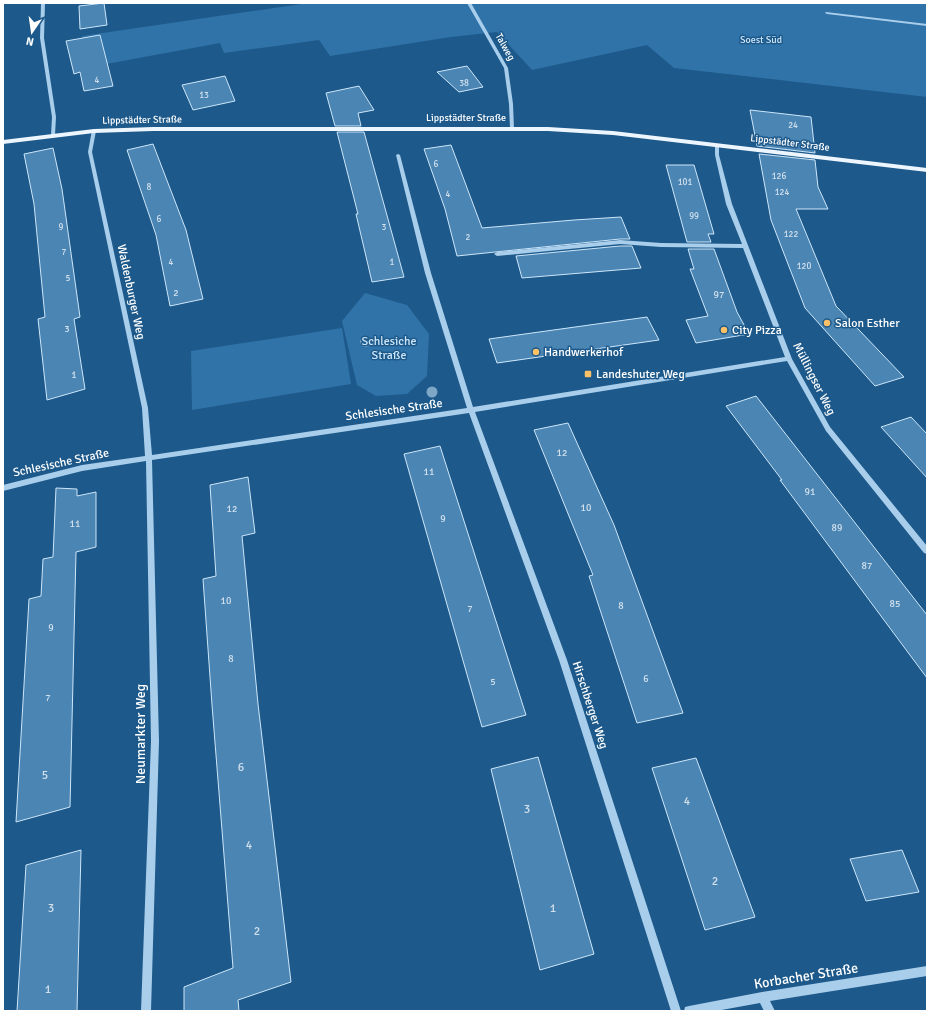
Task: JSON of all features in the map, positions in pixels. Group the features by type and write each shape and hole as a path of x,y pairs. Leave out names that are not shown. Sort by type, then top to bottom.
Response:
{"main road":[{"name":"Lippstädter Straße","path":"3,142 94,131 153,129 512,128 613,133 718,144 927,170"}],"street":[{"path":"43,3 42,38 54,117 53,135"},
{"name":"Talweg","path":"469,3 506,68 511,104 512,128"},
{"path":"827,13 927,25"},
{"name":"Waldenburger Weg","path":"94,131 90,152 145,408 150,458"},
{"name":"Müllingser Weg","path":"718,144 717,155 729,204 789,360 828,429 927,551"},
{"path":"398,155 428,273 471,410"},
{"path":"497,254 620,242 661,245 745,246"},
{"name":"Schlesische Straße","path":"3,488 82,468 471,410 789,360"},
{"name":"Hirschberger Weg","path":"471,410 563,660 676,1011"},
{"name":"Neumarkter Weg","path":"146,1011 155,741 150,458"},
{"name":"Korbacher Straße","path":"689,1011 762,997 927,970"},
{"path":"762,997 770,1011"}],"green space":[{"name":"Soest Süd","path":"308,3 927,3 927,97 674,68 647,45 532,70 497,32 451,37 330,56 319,40 224,53 220,43 90,67 82,36"},
{"name":"Schlesiche Straße","path":"365,293 407,305 429,334 427,376 407,394 376,396 357,385 342,321"},
{"path":"342,328 351,384 192,410 191,351"}],"building":[{"path":"104,3 107,25 80,29 79,6"},
{"path":"100,35 113,86 84,91 80,72 74,74 66,41"},
{"path":"467,66 483,87 459,92 437,72"},
{"path":"225,76 235,101 193,110 182,85"},
{"path":"359,86 374,110 358,113 361,126 335,126 326,93"},
{"path":"750,110 811,117 815,153 757,146"},
{"path":"337,132 364,132 404,277 372,282 356,214 358,214"},
{"path":"153,144 186,230 203,299 170,306 156,235 127,150"},
{"path":"451,145 482,228 621,217 630,239 457,256 445,209 424,149"},
{"path":"53,148 62,189 80,317 74,319 85,389 47,400 38,319 45,317 34,204 24,154"},
{"path":"759,154 815,160 818,187 828,209 796,209 836,306 904,377 875,386 805,308 771,220"},
{"path":"666,165 694,165 714,234 708,234 711,242 687,242"},
{"path":"632,246 641,268 522,278 516,256"},
{"path":"688,249 714,249 737,312 749,334 696,343 686,320 708,316 690,269 694,269"},
{"name":"Handwerkerhof","path":"647,317 659,340 497,363 489,339"},
{"path":"756,396 927,615 927,678 726,406"},
{"path":"911,417 927,434 927,478 881,427"},
{"path":"568,423 614,525 683,713 637,723 589,576 593,575 534,430"},
{"path":"440,446 526,715 482,727 404,454"},
{"path":"248,477 255,533 242,536 258,704 291,982 238,1000 239,1011 184,1011 184,987 233,968 203,579 216,576 210,485"},
{"path":"56,488 77,489 77,496 96,492 96,547 76,552 70,807 16,822 29,599 41,596 43,559 53,557"},
{"path":"538,757 594,954 540,970 491,769"},
{"path":"696,758 755,917 705,930 652,768"},
{"path":"81,850 77,1011 17,1011 26,865"},
{"path":"902,850 919,892 866,901 850,859"}],"place":[{"name":"Salon Esther","path":"827,323"},
{"name":"City Pizza","path":"724,330"},
{"name":"Handwerkerhof","path":"536,352"},
{"name":"Landeshuter Weg","path":"588,374"}]}
